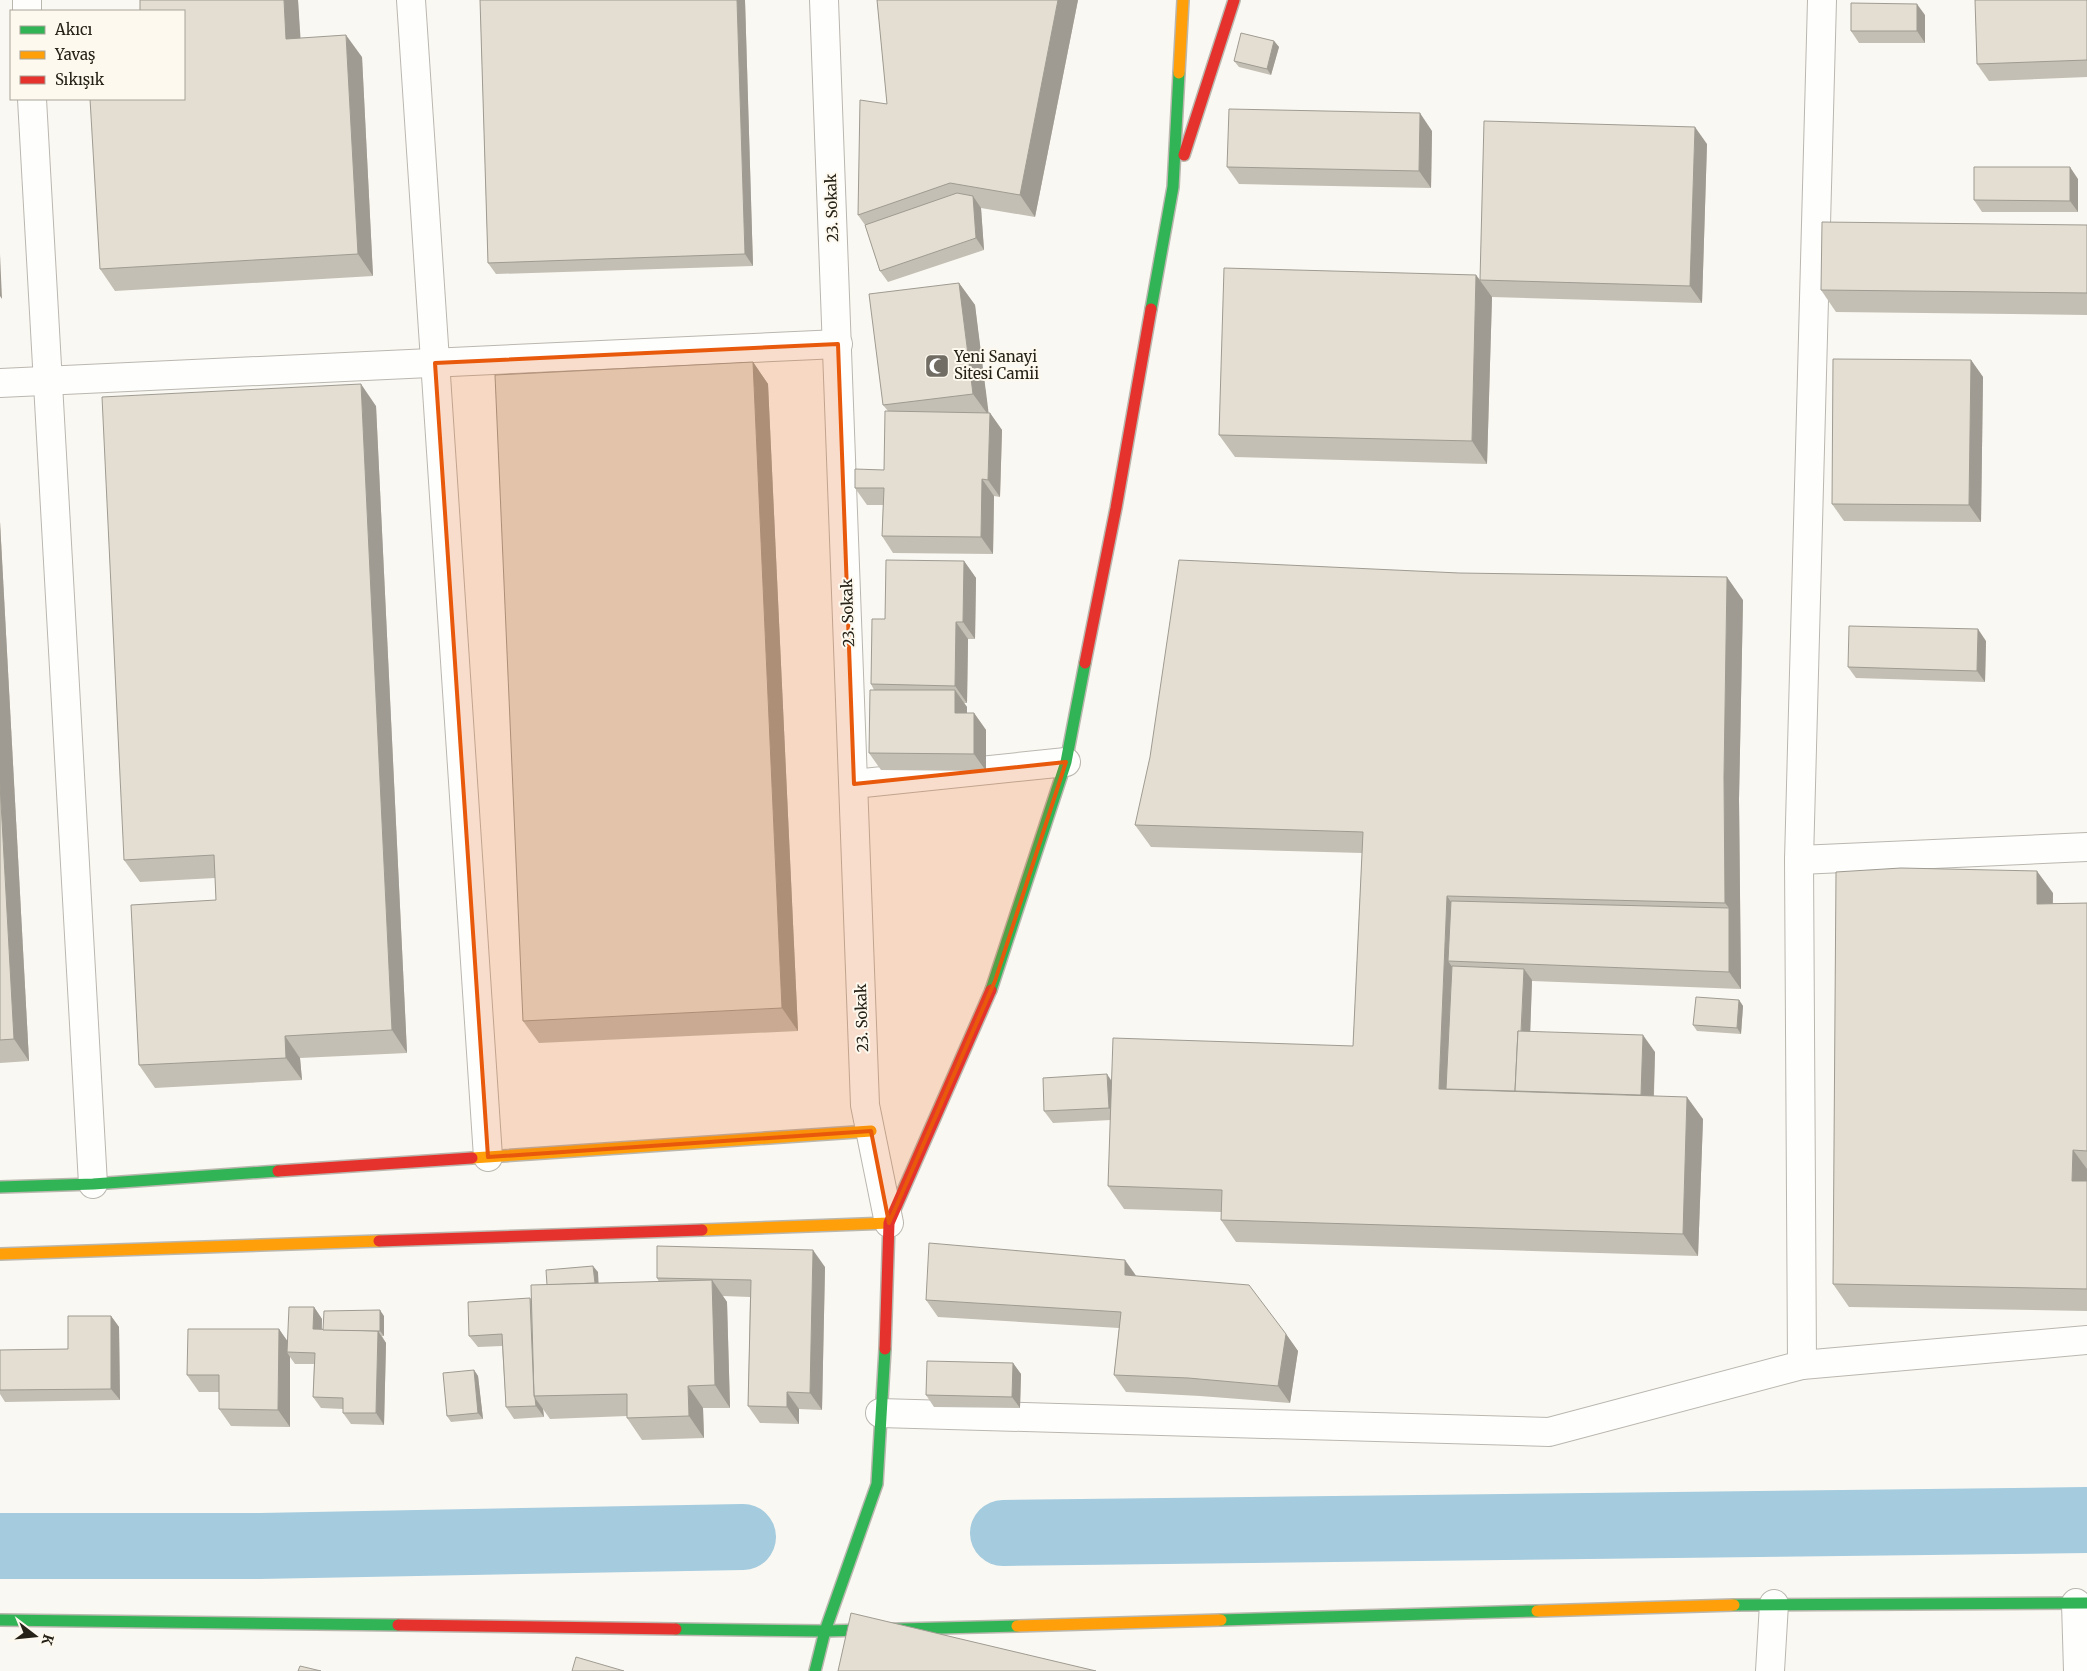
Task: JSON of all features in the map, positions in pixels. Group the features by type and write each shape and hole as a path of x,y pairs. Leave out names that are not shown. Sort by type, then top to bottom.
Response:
{"street":[{"path":"411,0 488,1157"},
{"name":"23. Sokak","path":"824,0 865,1105 889,1223"},
{"path":"815,1671 825,1631 876,1484 884,1363 889,1223 996,981 1066,762 1116,508 1173,187 1183,0"},
{"path":"1173,187 1234,0"},
{"path":"1802,1365 1798,860 1822,0"},
{"path":"32,100 93,1184"},
{"path":"0,383 838,344"},
{"path":"854,784 1066,762"},
{"path":"1798,860 2087,847"},
{"path":"0,1187 93,1184 870,1131"},
{"path":"0,1254 889,1223"},
{"path":"880,1414 1549,1432 1802,1365 2087,1340"},
{"path":"0,1620 825,1631 1774,1604 2081,1603 2078,1671"},
{"path":"1770,1671 1774,1604"}],"highlighted area":[{"path":"838,344 854,784 1066,762 995,981 889,1223 871,1131 488,1157 435,363"}],"building":[{"path":"140,0 284,0 286,39 346,35 358,254 100,269 90,100 185,100 185,10 140,10"},
{"path":"480,0 737,0 745,254 488,263"},
{"path":"877,0 1058,0 1020,195 950,183 858,215 860,100 887,104"},
{"path":"1975,0 2087,0 2087,60 1977,64"},
{"path":"1851,3 1917,4 1917,31 1851,31"},
{"path":"1241,33 1274,41 1267,69 1234,61"},
{"path":"1229,109 1420,113 1419,171 1227,167"},
{"path":"1484,121 1695,127 1690,286 1480,280"},
{"path":"1974,167 2070,167 2070,201 1974,200"},
{"path":"957,193 973,196 976,238 880,271 865,225"},
{"path":"1822,222 2087,225 2087,293 1821,290"},
{"path":"1224,268 1476,275 1472,441 1219,435"},
{"name":"Yeni Sanayi Sitesi Camii","path":"959,283 973,394 883,405 869,294"},
{"path":"1833,359 1971,360 1969,505 1832,504"},
{"path":"753,362 782,1008 523,1021 495,375"},
{"path":"361,384 392,1030 285,1036 286,1058 139,1065 131,905 216,900 214,855 124,860 102,397"},
{"path":"885,411 990,413 988,480 982,479 981,537 882,536 884,488 855,488 855,469 884,470"},
{"path":"886,560 964,561 963,622 956,622 955,686 871,684 872,619 885,619"},
{"path":"1179,560 1459,573 1727,577 1724,777 1725,903 1447,896 1439,1089 1687,1097 1683,1234 1221,1220 1222,1190 1108,1186 1113,1038 1353,1046 1363,832 1135,825 1150,757"},
{"path":"1849,626 1978,629 1977,671 1848,667"},
{"path":"870,690 955,690 955,713 974,713 974,754 869,753"},
{"path":"0,784 14,1039 0,1040"},
{"path":"1901,868 2037,871 2037,904 2087,903 2087,1151 2073,1150 2072,1181 2087,1181 2087,1289 1833,1284 1836,872"},
{"path":"1451,901 1729,908 1729,972 1448,961"},
{"path":"1452,966 1524,969 1521,1032 1518,1031 1515,1091 1446,1089"},
{"path":"1696,997 1739,1000 1737,1028 1693,1025"},
{"path":"1518,1031 1643,1035 1641,1095 1515,1091"},
{"path":"1107,1074 1109,1108 1044,1111 1043,1078"},
{"path":"929,1243 1125,1260 1125,1275 1249,1285 1286,1334 1278,1386 1188,1378 1114,1375 1121,1312 926,1300"},
{"path":"657,1246 813,1250 810,1393 787,1392 787,1407 748,1406 751,1280 657,1278"},
{"path":"593,1266 595,1283 547,1285 546,1270"},
{"path":"712,1280 715,1385 688,1386 689,1416 627,1418 627,1394 534,1396 531,1285"},
{"path":"530,1298 536,1406 506,1407 502,1334 469,1336 468,1302"},
{"path":"289,1307 314,1307 313,1329 378,1331 376,1413 343,1413 343,1398 313,1397 315,1353 287,1352"},
{"path":"380,1310 380,1331 323,1330 324,1311"},
{"path":"68,1316 111,1316 111,1389 0,1390 0,1350 68,1349"},
{"path":"188,1329 279,1329 278,1410 219,1409 219,1375 187,1375"},
{"path":"927,1361 1013,1363 1012,1397 926,1395"},
{"path":"474,1370 478,1413 447,1416 443,1373"},
{"path":"851,1613 1096,1671 838,1671"},
{"path":"576,1657 624,1671 572,1671"},
{"path":"300,1666 321,1671 298,1671"}],"waterway":[{"path":"1003,1533 2087,1520"},
{"path":"0,1546 259,1546 743,1537"}],"traffic: fast":[{"path":"1151,309 1173,187 1179,73"},
{"path":"991,990 1066,762 1085,663"},
{"path":"0,1187 93,1184 278,1171"},
{"path":"815,1671 825,1631 877,1484 885,1349"},
{"path":"1734,1605 2087,1603"},
{"path":"1221,1620 1537,1611"},
{"path":"0,1620 398,1625"},
{"path":"676,1629 825,1631 1017,1626"}],"traffic: slow":[{"path":"1179,73 1183,0"},
{"path":"472,1158 871,1131"},
{"path":"702,1230 889,1223"},
{"path":"0,1254 379,1241"},
{"path":"1537,1611 1734,1605"},
{"path":"1017,1626 1221,1620"}],"traffic: jam":[{"path":"1184,155 1234,0"},
{"path":"1085,663 1116,508 1151,309"},
{"path":"885,1349 889,1223 991,990"},
{"path":"278,1171 472,1158"},
{"path":"379,1241 702,1230"},
{"path":"398,1625 676,1629"}],"place":[{"name":"Yeni Sanayi Sitesi Camii","path":"937,366"}]}
